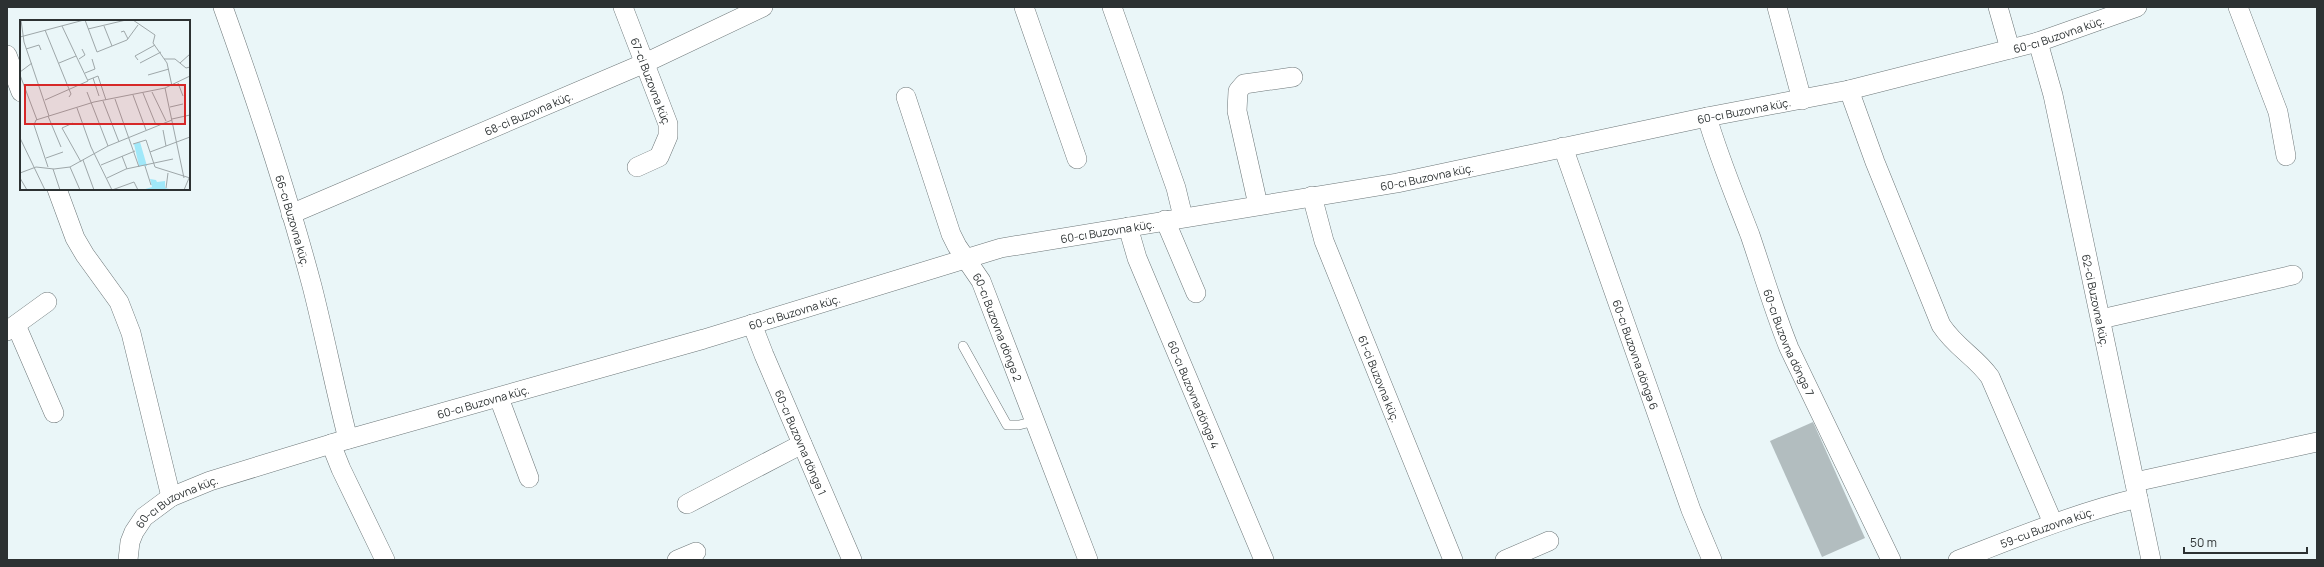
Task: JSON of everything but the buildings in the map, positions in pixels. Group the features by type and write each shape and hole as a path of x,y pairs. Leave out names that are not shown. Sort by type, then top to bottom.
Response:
{"street":[{"name":"66-cı Buzovna küç.","path":"223,7 248,77 292,214 312,288 340,442 341,469 385,560"},
{"name":"67-ci Buzovna küç.","path":"623,7 668,124 668,136 658,157 637,167"},
{"name":"68-ci Buzovna küç.","path":"292,214 645,63 763,7"},
{"path":"1024,7 1077,159"},
{"path":"1112,7 1176,188 1183,217"},
{"path":"1777,7 1802,100"},
{"path":"1998,7 2010,49"},
{"path":"2238,7 2278,112 2286,156"},
{"name":"60-cı Buzovna küç.","path":"128,560 130,542 134,532 144,517 171,496 210,481 340,442 499,398 752,324 965,259 1029,243 1397,183 1707,117 1849,90 2038,42 2133,8"},
{"name":"62-ci Buzovna küç.","path":"2038,42 2053,95 2151,560"},
{"path":"7,55 20,89"},
{"path":"1258,205 1237,111 1238,91 1244,84 1293,77"},
{"path":"1849,90 1878,169 1941,325 1955,344 1982,367 1990,377 2053,523"},
{"name":"60-cı Buzovna döngə 2","path":"906,97 950,234 965,259 981,281 1088,560"},
{"name":"60-cı Buzovna döngə 7","path":"1707,117 1722,165 1749,235 1775,313 1789,348 1891,560"},
{"name":"60-cı Buzovna döngə 6","path":"1563,147 1690,510 1712,560"},
{"path":"57,190 75,238 85,255 119,302 131,333 171,496"},
{"name":"61-ci Buzovna küç.","path":"1312,196 1324,241 1453,560"},
{"path":"1165,220 1196,293"},
{"name":"60-cı Buzovna döngə 4","path":"1128,227 1137,258 1264,560"},
{"path":"2101,319 2293,275"},
{"path":"47,302 11,328 54,413"},
{"name":"60-cı Buzovna döngə 1","path":"752,324 852,560"},
{"path":"499,398 529,478"},
{"name":"59-cu Buzovna küç.","path":"1958,560 2053,523 2099,508 2137,490 2317,442"},
{"path":"686,504 802,444"},
{"path":"1505,560 1549,541"},
{"path":"677,560 696,552"}],"lane":[{"path":"963,346 1007,425 1018,425 1035,421"}]}
